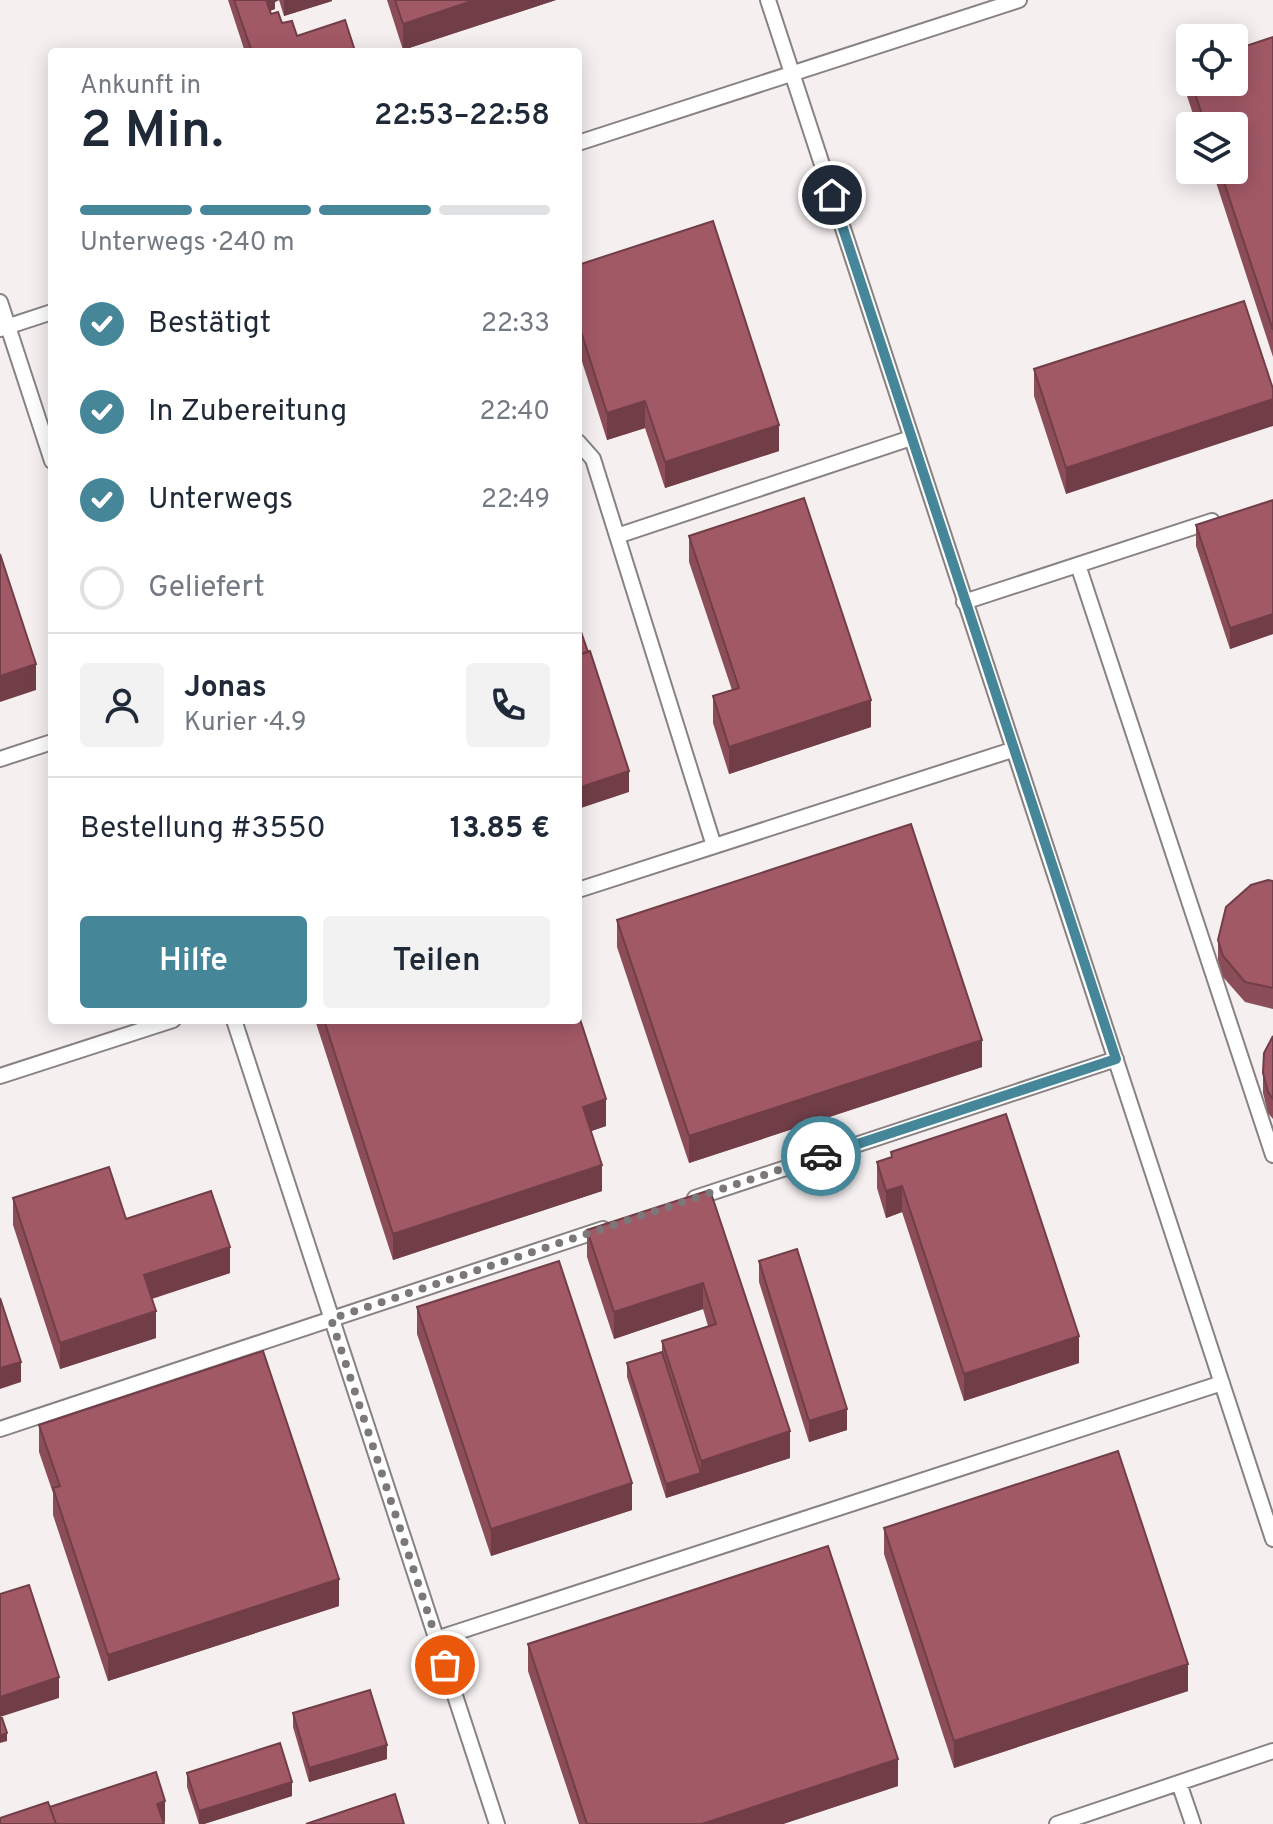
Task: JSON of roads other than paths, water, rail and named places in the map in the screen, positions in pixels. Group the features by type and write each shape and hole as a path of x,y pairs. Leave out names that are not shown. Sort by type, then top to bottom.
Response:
{"lane":[{"path":"768,0 1273,1539"},
{"path":"582,142 1019,0"},
{"path":"0,302 4,328 48,450"},
{"path":"4,328 48,313"},
{"path":"617,536 911,438"},
{"path":"582,447 593,459 714,846"},
{"path":"964,602 1228,515"},
{"path":"1078,565 1273,1155"},
{"path":"0,759 48,743"},
{"path":"582,889 1012,750"},
{"path":"0,1076 161,1024"},
{"path":"235,1024 497,1824"},
{"path":"678,1204 1116,1059"},
{"path":"0,1429 618,1224"},
{"path":"436,1639 1222,1383"},
{"path":"1057,1824 1273,1751"},
{"path":"1179,1783 1193,1824"}]}
